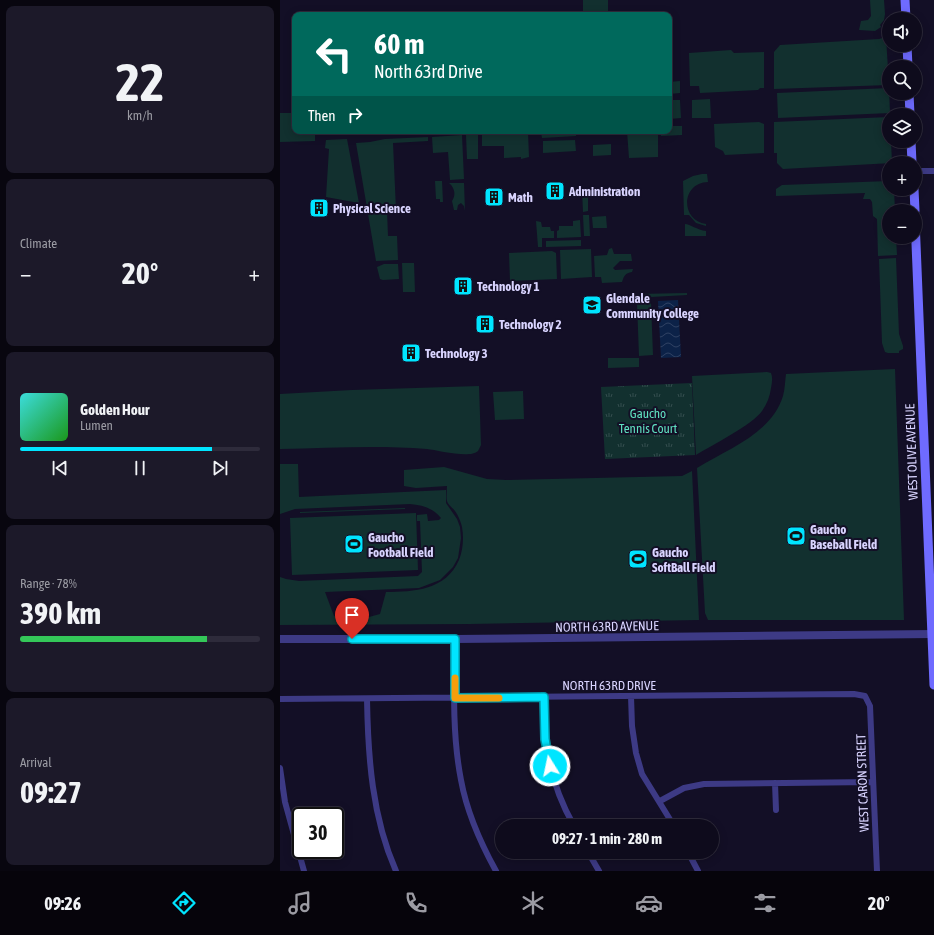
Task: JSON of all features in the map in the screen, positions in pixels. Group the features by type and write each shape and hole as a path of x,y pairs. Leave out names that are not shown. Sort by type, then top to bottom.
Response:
{"main road":[{"path":"905,0 906,12"},
{"name":"WEST OLIVE AVENUE","path":"916,244 934,685"}],"street":[{"path":"922,171 934,171"},
{"name":"NORTH 63RD AVENUE","path":"280,639 455,639 933,634"},
{"path":"455,639 457,751 461,780 478,836 496,871"},
{"name":"NORTH 63RD DRIVE","path":"280,699 854,694 865,696"},
{"path":"631,696 632,726 636,752 642,774 670,819"},
{"name":"WEST CARON STREET","path":"865,696 870,706 877,871"},
{"path":"544,697 545,739 550,770 558,795 570,819"},
{"path":"367,699 367,735 375,806 390,857 396,871"},
{"path":"280,768 285,802 304,871"},
{"path":"660,801 684,788 704,784 873,782"},
{"path":"775,783 776,810"},
{"path":"592,859 599,871"},
{"path":"692,859 698,871"}],"green space":[{"path":"583,0 608,0 608,12 583,12"},
{"path":"870,0 884,0 885,12 882,12 881,27 875,31 859,30 861,21 868,20 871,16"},
{"path":"882,38 882,52 887,52 887,60 882,60 882,85 774,89 774,52 780,45"},
{"path":"731,50 734,53 764,52 764,88 760,88 758,90 700,93 699,86 690,86 689,53"},
{"path":"680,81 680,93 672,94 672,82"},
{"path":"882,88 882,100 889,100 890,108 882,108 882,113 778,118 777,93"},
{"path":"710,99 711,118 692,118 692,100"},
{"path":"672,100 680,100 681,118 672,119"},
{"path":"280,113 292,113 292,134 315,134 315,141 280,142"},
{"path":"882,117 882,148 891,148 892,156 882,156 882,164 783,169 777,163 777,153 774,153 774,122"},
{"path":"759,122 764,124 764,153 725,155 723,151 715,147 714,124"},
{"path":"672,126 682,126 682,135 661,136 661,134 672,134"},
{"path":"482,134 528,134 529,157 521,159 521,157 504,158 504,146 482,146"},
{"path":"541,134 576,134 576,136 542,138"},
{"path":"627,134 658,134 658,157 629,158"},
{"path":"462,135 464,179 450,180 448,152 433,153 432,137"},
{"path":"466,135 478,135 478,159 467,159"},
{"path":"428,137 428,141 393,143 396,210 387,211 388,236 397,236 398,260 376,261 356,143 385,139"},
{"path":"347,139 359,203 326,197 329,149 325,148 326,140"},
{"path":"575,140 576,151 543,153 543,141"},
{"path":"611,144 611,155 593,156 593,145"},
{"path":"707,174 708,182 699,184 693,188 687,202 688,209 692,216 698,221 706,224 706,226 696,223 689,215 684,215 683,181 693,176"},
{"path":"435,181 442,181 443,202 440,202 440,199 436,199"},
{"path":"882,181 882,196 894,196 895,204 882,204 882,244 896,244 897,255 878,256 877,219 873,216 872,202 870,199 863,199 865,193 776,196 776,189 782,185"},
{"path":"449,183 464,183 465,211 464,206 461,203 458,205 457,210 454,210 452,201 454,192 453,187"},
{"path":"582,190 588,190 588,211 583,212"},
{"path":"583,215 589,215 590,236 584,236"},
{"path":"606,216 607,228 593,228 592,217"},
{"path":"580,220 581,237 557,238 559,226 573,226 573,221"},
{"path":"536,221 541,222 542,227 550,227 551,231 554,231 554,238 542,238 542,247 538,247"},
{"path":"685,224 706,231 706,236 685,236"},
{"path":"581,240 581,246 546,247 546,241"},
{"path":"612,248 614,254 631,254 632,261 620,261 613,268 615,270 633,269 632,272 625,275 622,282 602,283 601,277 595,277 594,256 607,255 609,249"},
{"path":"591,249 592,277 561,279 560,250"},
{"path":"552,251 556,253 557,279 510,281 509,253"},
{"path":"896,258 899,334 903,349 899,351 899,353 888,353 885,352 882,343 879,259"},
{"path":"402,263 414,263 415,292 403,292"},
{"path":"384,264 398,264 399,279 380,279 377,267"},
{"path":"687,293 687,295 651,297 651,300 637,300 637,294"},
{"path":"651,302 653,355 639,356 637,303"},
{"path":"608,358 639,358 639,367 608,368"},
{"path":"895,369 904,620 708,620 705,613 697,468 748,439 769,420 777,409 783,396 786,374"},
{"path":"771,373 772,382 769,397 762,411 741,428 696,455 692,376"},
{"name":"Gaucho Tennis Court","path":"692,383 695,455 605,459 601,387"},
{"path":"479,386 481,445 478,451 474,453 461,454 427,449 390,447 280,449 280,394"},
{"path":"523,391 524,419 495,420 493,392"},
{"path":"280,464 298,464 299,497 446,490 446,503 457,519 460,527 461,538 458,558 453,567 440,580 419,588 325,592 334,616 352,620 358,620 380,614 386,592 418,590 438,583 446,578 459,560 463,544 462,527 457,514 448,504 447,486 416,488 404,486 404,470 444,467 487,479 506,480 682,476 692,471 699,620 469,624 280,625 280,577 299,581 418,576 422,572 420,521 417,521 417,515 427,514 428,521 439,520 441,518 427,508 410,504 295,509 280,514"},
{"path":"405,509 300,513 300,512"},
{"name":"Gaucho Football Field","path":"416,513 418,570 292,575 290,518"}],"water":[{"path":"678,300 681,357 661,358 658,301"}],"slow traffic":[{"path":"455,678 455,698 499,698"}],"place":[{"name":"Administration","path":"555,191"},
{"name":"Math","path":"494,197"},
{"name":"Physical Science","path":"319,208"},
{"name":"Technology 1","path":"463,286"},
{"name":"Glendale Community College","path":"592,305"},
{"name":"Technology 2","path":"485,324"},
{"name":"Technology 3","path":"411,353"},
{"name":"Gaucho Baseball Field","path":"796,536"},
{"name":"Gaucho Football Field","path":"354,544"},
{"name":"Gaucho SoftBall Field","path":"638,559"}],"route":[{"path":"352,639 455,639 455,698 544,697 545,739 550,766"}]}
